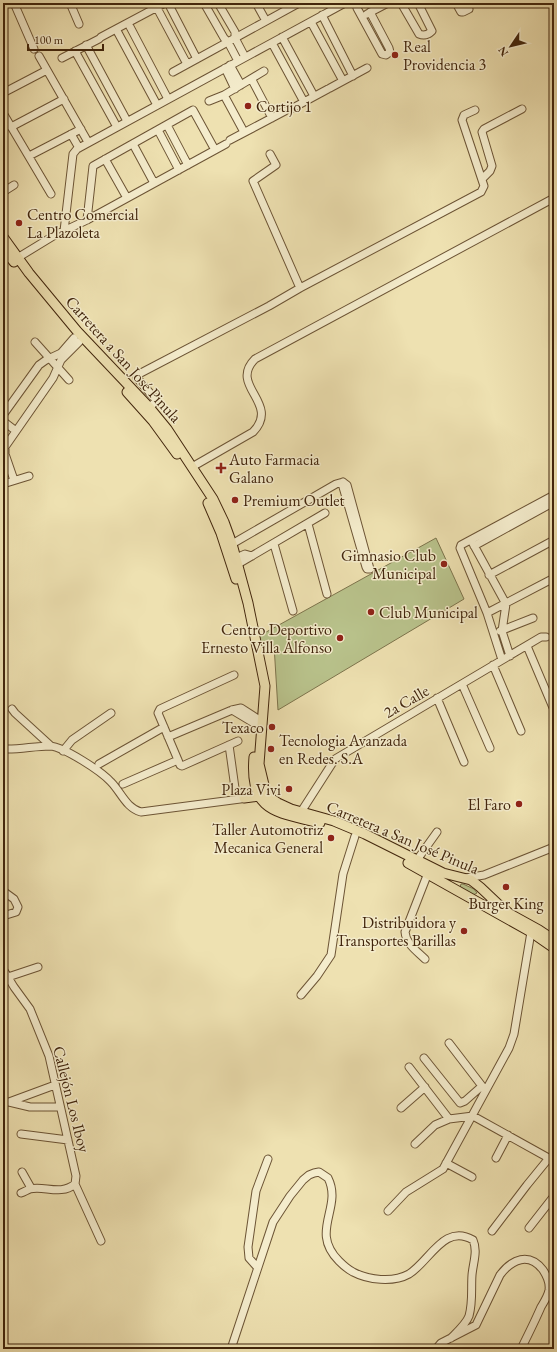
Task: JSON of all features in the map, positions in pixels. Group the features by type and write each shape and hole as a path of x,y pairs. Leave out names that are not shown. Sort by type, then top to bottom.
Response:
{"main road":[{"name":"Carretera a San José Pinula","path":"3,237 17,261 77,340 153,420 207,500 221,533 242,602 255,659 260,688 254,782 259,796 266,806 284,815 304,815 334,821 365,834 443,873 466,878 475,882 506,911 554,940"},
{"name":"Carretera a San José Pinula","path":"3,248 17,261 77,331 150,407 167,429 213,499 232,544 242,559 248,603 265,686 259,764 265,789 269,797 278,803 326,825 355,836 428,873 458,892 531,932 554,948"},
{"path":"245,798 259,796 284,810 291,808"},
{"path":"458,892 457,888 459,883 466,878"},
{"path":"473,900 480,896 480,887"},
{"path":"531,932 534,931 554,944"}],"street":[{"path":"14,3 34,49"},
{"path":"70,3 79,24"},
{"path":"62,58 166,3 197,59"},
{"path":"204,3 238,61"},
{"path":"218,3 235,32 235,38 245,57"},
{"path":"256,3 266,21"},
{"path":"64,231 73,154 79,148 345,3"},
{"path":"362,17 388,3"},
{"path":"402,3 419,34 423,36 432,31 418,3"},
{"path":"456,3 461,12 469,9 467,3"},
{"path":"173,72 296,4"},
{"path":"156,8 187,64"},
{"path":"357,8 382,54 388,54 390,52 370,12"},
{"path":"322,15 353,76"},
{"path":"311,22 343,81"},
{"path":"128,23 168,99"},
{"path":"116,29 156,105"},
{"path":"319,36 330,30"},
{"path":"282,37 314,96"},
{"path":"272,43 304,102"},
{"path":"86,46 127,121"},
{"path":"75,51 117,127"},
{"path":"280,58 290,52"},
{"path":"39,56 88,142"},
{"path":"227,67 238,87"},
{"path":"17,261 57,238 64,231 179,170 244,132 367,68"},
{"path":"3,93 47,70"},
{"path":"209,101 252,80 264,71"},
{"path":"146,86 158,80"},
{"path":"252,80 272,118"},
{"path":"224,95 244,132"},
{"path":"11,127 64,99"},
{"path":"106,108 117,102"},
{"path":"482,179 490,171 492,166 482,132 484,129 522,109"},
{"path":"87,220 93,166 193,110 215,150"},
{"path":"150,407 157,401 137,378 137,375 481,192 484,186 462,120 464,115 475,110"},
{"path":"3,113 51,194"},
{"path":"167,125 188,165"},
{"path":"29,156 81,129"},
{"path":"158,130 179,170"},
{"path":"71,134 79,148"},
{"path":"133,144 154,183"},
{"path":"270,154 276,165 266,167 253,180 300,288"},
{"path":"105,159 127,198"},
{"path":"3,192 14,185"},
{"path":"192,467 253,432 259,426 261,409 247,379 247,371 255,359 554,198"},
{"path":"3,415 42,362 61,353 77,340"},
{"path":"14,480 4,451 7,443 53,378 61,360 77,340"},
{"path":"35,342 69,380"},
{"path":"3,421 16,431"},
{"path":"3,484 28,476"},
{"path":"232,544 336,484 344,482 343,487 361,540"},
{"path":"502,660 487,613 460,550 461,545 472,543 549,502 554,495"},
{"path":"242,559 274,544 325,513"},
{"path":"308,524 328,594"},
{"path":"489,575 554,540"},
{"path":"472,543 506,604 502,630 510,656"},
{"path":"274,544 293,611"},
{"path":"487,613 554,578"},
{"path":"494,634 533,618"},
{"name":"2a Calle","path":"304,815 335,759 494,668 502,660 541,637 546,637"},
{"path":"527,646 554,710"},
{"path":"494,668 521,731"},
{"path":"234,675 160,709 158,713 180,765 182,766 238,741"},
{"path":"463,686 490,748"},
{"path":"438,701 464,762"},
{"path":"12,708 15,713 51,746 83,761 104,776 116,787 130,806 139,811 150,811 245,798 256,800 266,806"},
{"path":"168,737 232,710 241,708 258,722"},
{"path":"63,751 72,740 111,713"},
{"path":"100,764 164,726"},
{"path":"229,745 235,788"},
{"path":"3,749 51,746"},
{"path":"123,784 178,760"},
{"path":"245,798 252,791 254,782"},
{"path":"417,860 437,832"},
{"path":"301,994 317,976 331,955 343,874 355,836"},
{"path":"466,878 484,875 554,847"},
{"path":"480,887 486,880 535,859"},
{"path":"425,959 409,942 405,932 428,873"},
{"path":"3,891 14,898 18,907 16,912 3,916"},
{"path":"388,1211 406,1192 440,1171 446,1163 509,1048 514,1034 531,932"},
{"path":"6,979 38,967"},
{"name":"Callejón Los Iboy","path":"3,969 6,979 14,987 30,1009 49,1056 76,1176 75,1184 101,1241"},
{"path":"424,1058 460,1102 467,1099 482,1086 449,1043"},
{"path":"409,1067 449,1119"},
{"path":"6,1102 56,1085"},
{"path":"401,1108 425,1087"},
{"path":"467,1099 477,1105"},
{"path":"6,1102 30,1107 60,1107"},
{"path":"415,1144 435,1125 449,1119 473,1116 552,1160 527,1185 492,1232"},
{"path":"21,1134 68,1140"},
{"path":"496,1158 508,1135"},
{"path":"257,1268 249,1258 248,1247 256,1191 268,1159"},
{"path":"446,1163 472,1177"},
{"path":"22,1172 31,1188"},
{"path":"231,1349 273,1222 303,1180 309,1175 319,1172 328,1178 332,1189 325,1235 326,1242 332,1254 353,1273 388,1280 401,1277 416,1269 444,1241 456,1235 466,1236 473,1240 475,1258 472,1275 472,1296 468,1317 451,1338"},
{"path":"21,1193 31,1188 58,1190 68,1188 75,1184"},
{"path":"529,1228 554,1196"},
{"path":"436,1349 441,1343 476,1325 500,1275 516,1261 527,1259 536,1263 544,1272 549,1289 521,1349"}],"green space":[{"name":"Club Municipal","path":"436,538 464,599 278,710 274,645 260,649 259,636"},
{"path":"461,884 474,889 477,893 473,895 460,887"}],"place":[{"name":"Real Providencia 3","path":"395,55"},
{"name":"Cortijo 1","path":"248,106"},
{"name":"Centro Comercial La Plazoleta","path":"19,223"},
{"name":"Auto Farmacia Galano","path":"221,468"},
{"name":"Premium Outlet","path":"235,500"},
{"name":"Gimnasio Club Municipal","path":"444,564"},
{"name":"Club Municipal","path":"371,612"},
{"name":"Centro Deportivo Ernesto Villa Alfonso","path":"340,638"},
{"name":"Texaco","path":"272,727"},
{"name":"Tecnologia Avanzada en Redes. S.A","path":"271,749"},
{"name":"Plaza Vivi","path":"289,789"},
{"name":"El Faro","path":"519,804"},
{"name":"Taller Automotriz Mecanica General","path":"331,838"},
{"name":"Burger King","path":"506,887"},
{"name":"Distribuidora y Transportes Barillas","path":"464,931"}]}
